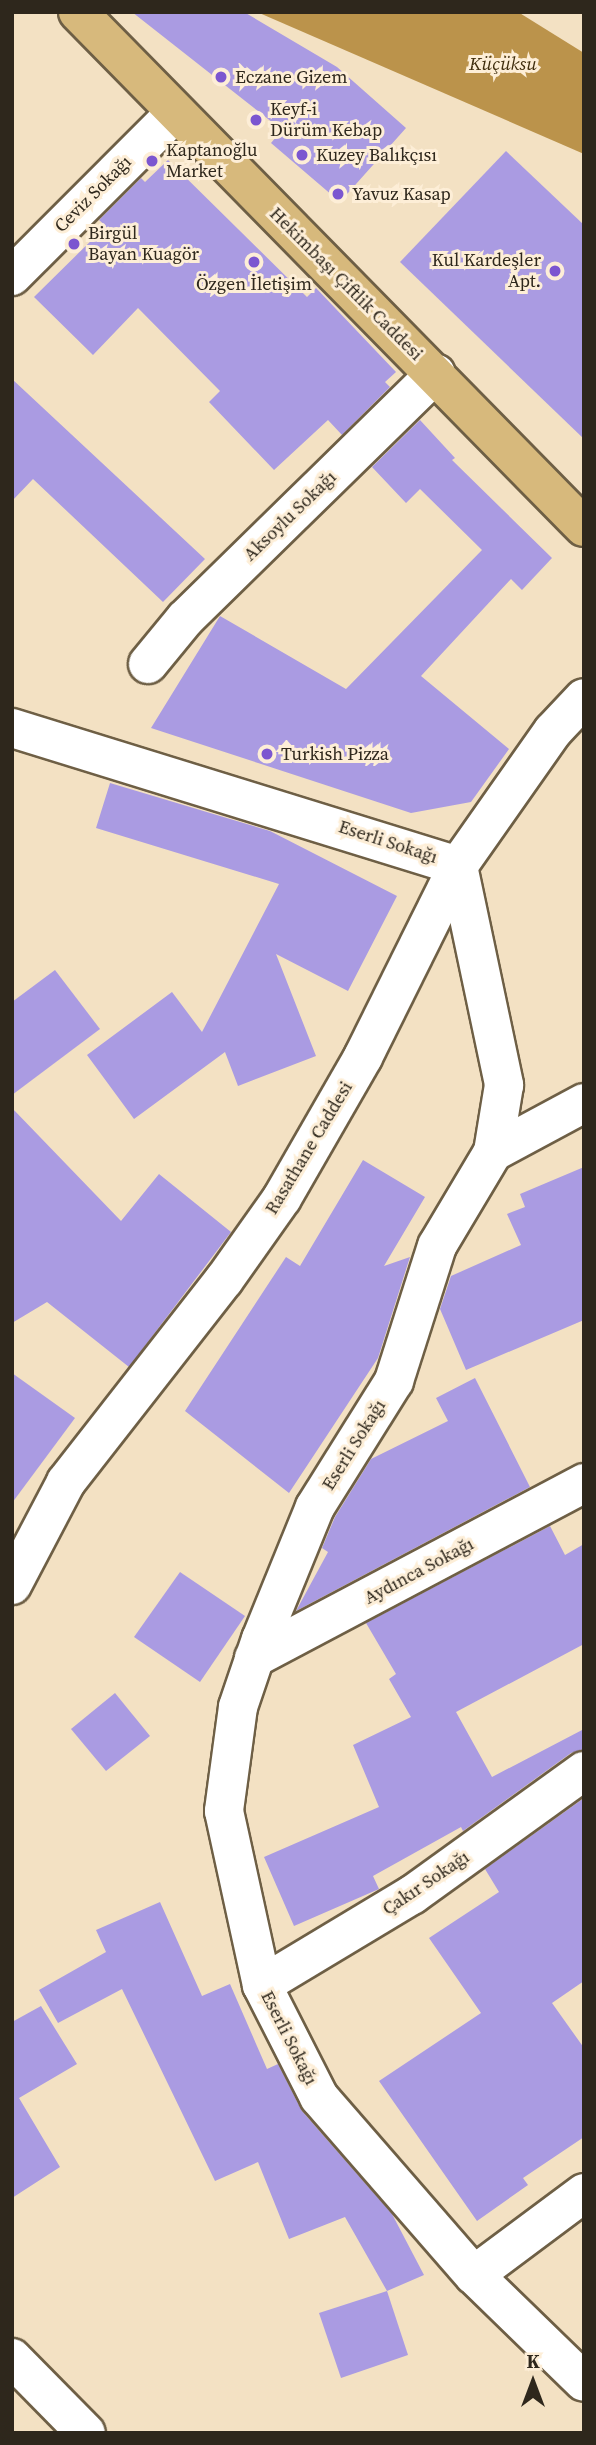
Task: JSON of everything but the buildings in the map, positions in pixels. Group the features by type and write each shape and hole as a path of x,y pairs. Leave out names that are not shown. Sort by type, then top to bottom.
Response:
{"main road":[{"name":"Hekimbaşı Çiftlik Caddesi","path":"78,12 175,113 436,373 584,527"}],"street":[{"name":"Ceviz Sokağı","path":"12,276 175,113"},
{"name":"Aksoylu Sokağı","path":"148,664 185,620 436,373"},
{"name":"Rasathane Caddesi","path":"12,1585 66,1482 224,1280 282,1198 363,1057 458,866 553,731 584,698"},
{"name":"Eserli Sokağı","path":"12,728 458,866 504,1085 493,1152 437,1246 394,1381 315,1507 254,1658 239,1707 224,1811 262,1985 319,2097 474,2275 584,2382"},
{"path":"493,1152 584,1103"},
{"name":"Aydınca Sokağı","path":"254,1658 584,1483"},
{"name":"Çakır Sokağı","path":"262,1985 412,1895 584,1770"},
{"path":"474,2275 584,2193"},
{"path":"12,2358 86,2433"}],"water":[{"name":"Küçüksu","path":"257,12 518,12 584,53 584,154"}],"place":[{"name":"Eczane Gizem","path":"221,77"},
{"name":"Keyf-i Dürüm Kebap","path":"256,120"},
{"name":"Kuzey Balıkçısı","path":"302,155"},
{"name":"Kaptanoğlu Market","path":"152,161"},
{"name":"Yavuz Kasap","path":"338,194"},
{"name":"Birgül Bayan Kuagör","path":"74,244"},
{"name":"Özgen İletişim","path":"254,262"},
{"name":"Kul Kardeşler Apt.","path":"555,271"},
{"name":"Turkish Pizza","path":"267,754"}]}
